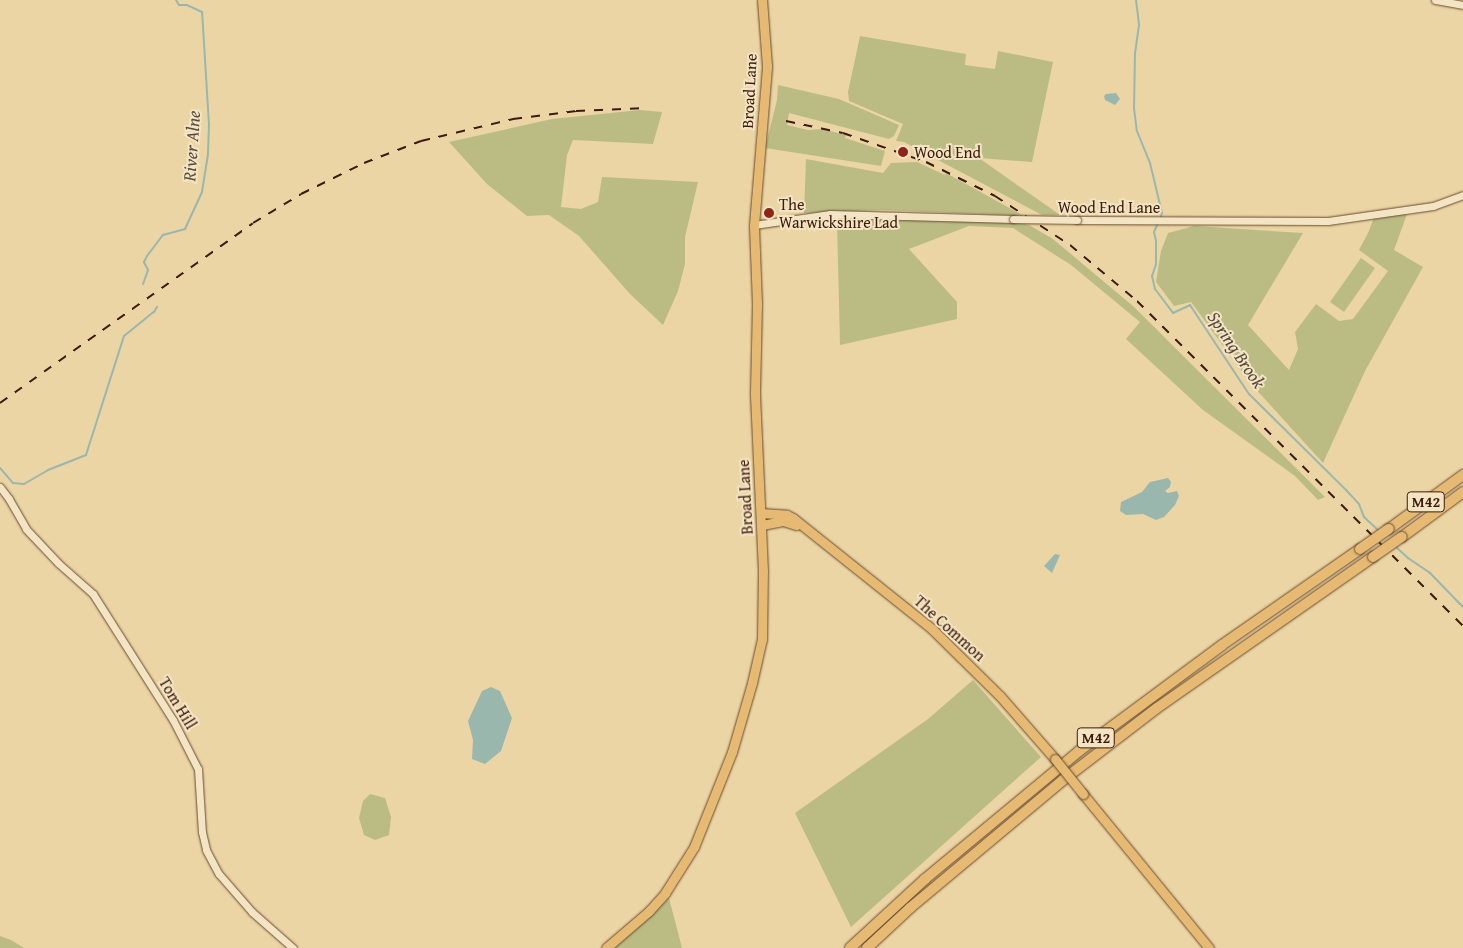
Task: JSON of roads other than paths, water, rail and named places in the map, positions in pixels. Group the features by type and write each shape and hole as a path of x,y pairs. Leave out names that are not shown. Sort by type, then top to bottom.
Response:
{"highway":[{"name":"M42","path":"850,948 925,878 1079,751 1214,651 1463,475"},
{"name":"M42","path":"867,948 910,908 1063,780 1157,708 1402,538 1463,492"}],"main road":[{"name":"Broad Lane","path":"606,948 649,911 665,893 694,847 732,752 752,683 762,639 762,526 755,392 757,304 754,225 767,66 762,0"},
{"name":"The Common","path":"761,513 787,515 932,629 1000,696 1209,948"},
{"name":"The Common","path":"762,526 783,521 792,522 812,534"}],"street":[{"path":"1435,0 1463,5"},
{"name":"Wood End Lane","path":"754,225 830,214 1077,220 1328,221 1433,206 1463,195"},
{"name":"Tom Hill","path":"0,487 26,529 58,563 93,594 173,720 198,769 202,832 206,850 216,869 252,912 293,948"}],"water":[{"path":"1116,93 1120,99 1115,105 1105,100 1104,96 1106,94"},
{"path":"1168,478 1171,482 1170,487 1165,491 1168,493 1177,491 1179,496 1175,505 1164,517 1156,520 1143,514 1126,515 1120,511 1121,502 1142,492 1150,482"},
{"path":"1055,554 1060,555 1052,573 1044,566"},
{"path":"491,687 500,691 512,718 501,751 485,764 472,759 473,740 468,721 482,691"}],"waterway":[{"name":"River Alne","path":"143,284 148,270 144,262 163,235 185,229 202,192 208,153 209,125 202,12 187,5 179,5 176,0"},
{"name":"Spring Brook","path":"1136,0 1139,25 1135,52 1134,108 1137,131 1150,163 1162,213 1160,219"},
{"name":"Spring Brook","path":"1158,223 1154,232 1156,264 1152,276 1155,289 1173,313 1190,305 1249,394 1346,490 1359,504 1364,517 1380,532"},
{"name":"River Alne","path":"0,468 13,483 24,484 48,470 86,455 124,336 154,312 157,307"},
{"name":"Spring Brook","path":"1395,546 1408,558 1430,573 1463,607"}],"railway":[{"path":"0,403 253,223 301,194 364,163 421,141 513,119 576,111 647,108"},
{"path":"786,121 843,133 926,162 995,196 1070,245 1137,301 1463,626"}],"place":[{"name":"Wood End","path":"903,152"},
{"name":"The Warwickshire Lad","path":"769,213"}]}
